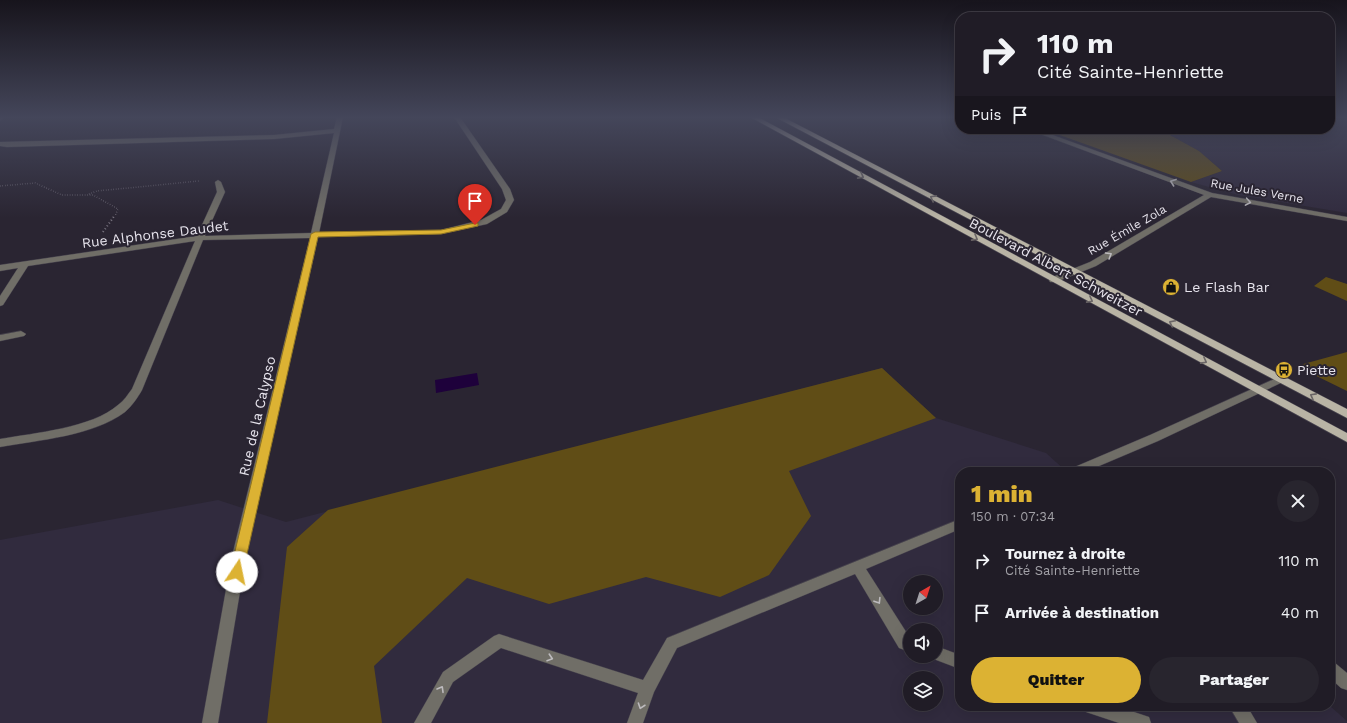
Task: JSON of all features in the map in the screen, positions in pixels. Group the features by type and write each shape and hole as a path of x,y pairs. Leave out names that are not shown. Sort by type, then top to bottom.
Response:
{"main road":[{"name":"Boulevard Albert Schweitzer","path":"815,151 1347,438"},
{"name":"Boulevard Albert Schweitzer","path":"842,151 1347,414"}],"street":[{"name":"Rue de la Calypso","path":"210,723 239,556 315,234 333,151"},
{"name":"Rue Alphonse Daudet","path":"0,268 200,238 441,232 484,222 504,210 510,200 506,189 480,151"},
{"name":"Rue Jules Verne","path":"1089,151 1210,195 1347,219"},
{"path":"0,443 74,428 98,421 122,409 138,390 200,238 221,192 218,182"},
{"name":"Rue Émile Zola","path":"1053,280 1093,264 1210,195"},
{"path":"0,303 25,264"},
{"path":"0,338 21,334"},
{"path":"1098,467 1280,379"},
{"path":"635,723 647,689 672,643 955,526"},
{"path":"858,567 903,641"},
{"path":"422,723 448,677 499,641 647,689"},
{"path":"943,656 955,660"},
{"path":"1335,672 1347,682"},
{"path":"1107,711 1143,723"},
{"path":"1241,711 1249,723"}],"path":[{"path":"0,186 34,183 62,195 89,194 97,191 201,181 218,182"},
{"path":"89,194 115,206 118,209 117,213 99,237 89,255"}],"shaded area":[{"path":"1104,151 1199,151 1222,171 1191,182"},
{"path":"1199,151 1347,151 1347,213 1238,195 1191,182 1222,171"},
{"path":"1326,277 1347,284 1347,301 1314,286"},
{"path":"1347,352 1347,391 1296,366"},
{"path":"882,368 936,418 1046,453 1061,467 955,467 955,711 1335,710 1347,721 1347,723 0,723 0,540 218,500 286,522"},
{"path":"882,368 936,418 789,471 811,516 769,575 720,597 646,577 549,604 467,578 374,666 382,723 267,723 287,547 328,510"},
{"path":"477,373 479,385 436,393 435,380"}],"place":[{"name":"Le Flash Bar","path":"1171,287"},
{"name":"Piette","path":"1284,370"}],"route":[{"path":"237,572 239,556 315,234 441,232 475,225"}]}
